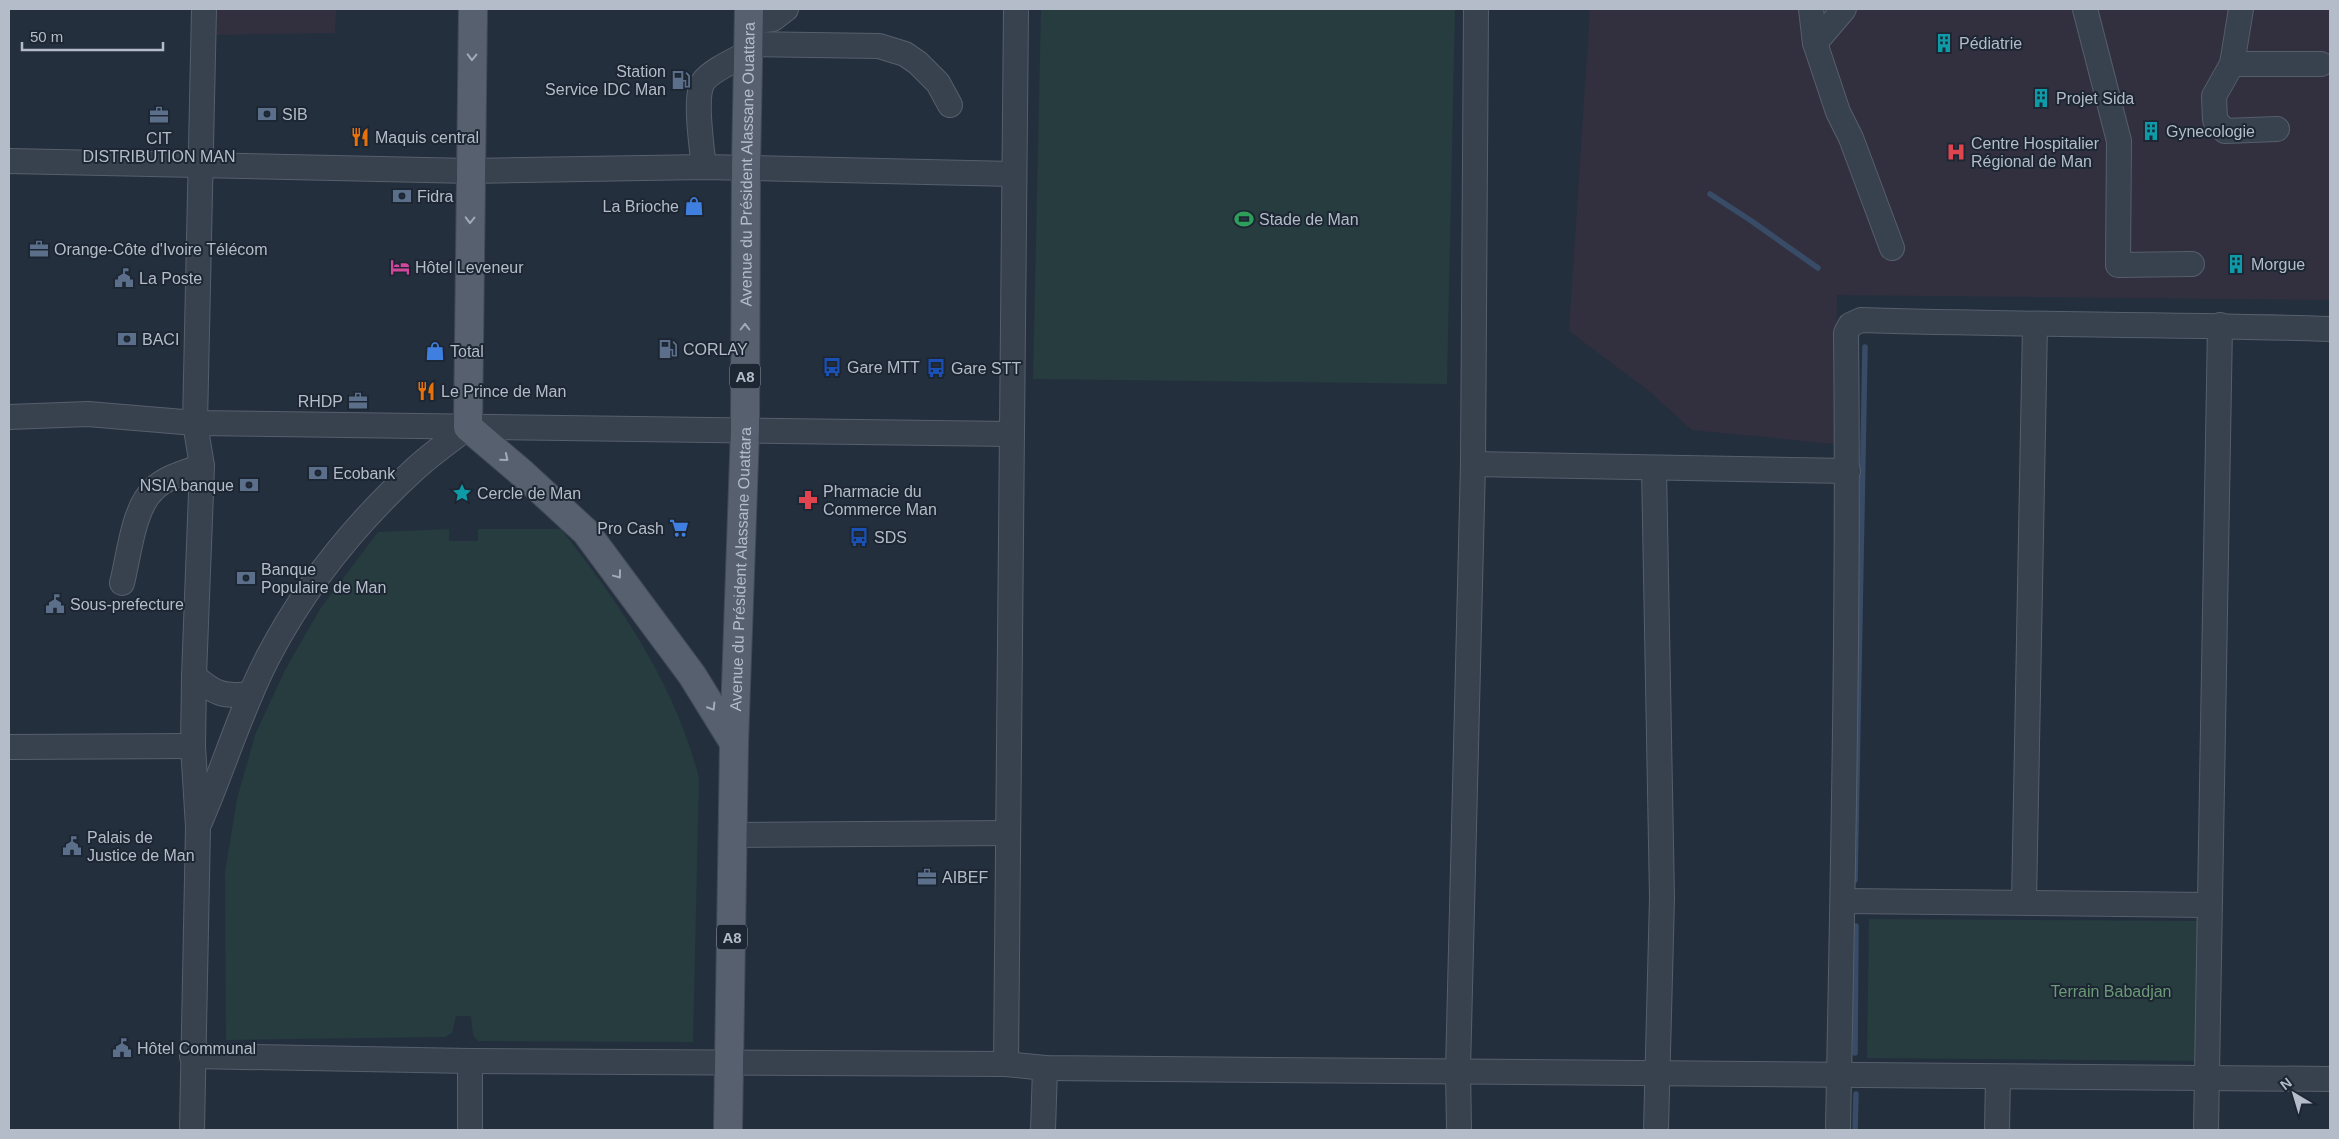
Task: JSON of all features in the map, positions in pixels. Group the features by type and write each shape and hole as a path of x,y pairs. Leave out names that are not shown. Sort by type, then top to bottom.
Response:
{"main road":[{"path":"473,9 468,427 586,532 692,675 734,744"},
{"name":"Avenue du Président Alassane Ouattara","path":"728,1130 734,744 745,430 746,167 749,32"}],"street":[{"path":"192,1130 198,827 193,746 194,676 202,466 195,423 204,9"},
{"path":"704,167 699,100 703,82 720,69 749,32 773,19 786,9"},
{"path":"1006,1064 1016,9"},
{"path":"1458,1130 1473,464 1476,9"},
{"path":"1811,9 1815,43 1838,112 1851,138 1892,248"},
{"path":"1815,43 1844,9"},
{"path":"2085,9 2119,141 2118,265 2192,264"},
{"path":"2241,9 2232,64 2214,96 2215,120 2225,131 2277,130"},
{"path":"749,32 879,46 905,54 918,63 938,83 950,105"},
{"path":"2232,64 2321,64"},
{"path":"9,161 471,171 746,167 1014,174"},
{"path":"1838,1130 1844,901 1848,471 1846,332 1850,325 1861,320 2036,325 2220,325 2330,329"},
{"path":"2024,902 2036,325"},
{"path":"2206,1130 2220,325"},
{"path":"9,417 88,414 195,423 1012,434"},
{"path":"198,827 251,694 296,606 339,549 415,469 468,427"},
{"path":"1473,464 1848,471"},
{"path":"122,583 140,507 154,489 174,476 202,466"},
{"path":"1654,468 1662,898 1656,1130"},
{"path":"194,676 210,690 222,695 251,694"},
{"path":"9,747 193,746"},
{"path":"734,836 1008,833"},
{"path":"1844,901 2209,905"},
{"path":"192,1056 470,1061 1006,1064 1044,1068 1458,1070 1658,1075 1839,1075 2206,1080 2330,1079"},
{"path":"470,1061 470,1130"},
{"path":"1043,1130 1044,1068"},
{"path":"1997,1130 1998,1077"}],"shaded area":[{"path":"210,9 336,9 335,33 208,35"},
{"name":"Centre Hospitalier Régional de Man","path":"1590,9 2330,9 2330,300 1837,295 1835,444 1692,430 1649,391 1569,331"}],"green space":[{"name":"Stade de Man","path":"1041,9 1455,9 1447,384 1033,379"},
{"path":"449,529 449,541 478,541 478,529 561,529 624,616 643,646 676,710 689,743 699,778 693,1042 478,1041 473,1035 471,1016 456,1016 452,1033 445,1037 226,1040 225,872 237,799 255,735 285,670 320,609 378,532"},
{"name":"Terrain Babadjan","path":"1869,919 2199,921 2196,1061 1867,1058"}],"waterway":[{"path":"1710,194 1818,268"},
{"path":"1855,880 1865,347"},
{"path":"1855,1053 1856,926"},
{"path":"1855,1130 1856,1094"}],"place":[{"name":"Pédiatrie","path":"1944,43"},
{"name":"Station Service IDC Man","path":"681,80"},
{"name":"Projet Sida","path":"2041,98"},
{"name":"SIB","path":"267,114"},
{"name":"CIT DISTRIBUTION MAN","path":"159,115"},
{"name":"Gynecologie","path":"2151,131"},
{"name":"Maquis central","path":"360,137"},
{"name":"Centre Hospitalier Régional de Man","path":"1956,152"},
{"name":"Fidra","path":"402,196"},
{"name":"La Brioche","path":"694,206"},
{"name":"Stade de Man","path":"1244,219"},
{"name":"Orange-Côte d'Ivoire Télécom","path":"39,249"},
{"name":"Morgue","path":"2236,264"},
{"name":"Hôtel Leveneur","path":"400,267"},
{"name":"La Poste","path":"124,278"},
{"name":"BACI","path":"127,339"},
{"name":"CORLAY","path":"668,349"},
{"name":"Total","path":"435,351"},
{"name":"Gare MTT","path":"832,367"},
{"name":"Gare STT","path":"936,368"},
{"name":"Le Prince de Man","path":"426,391"},
{"name":"RHDP","path":"358,401"},
{"name":"Ecobank","path":"318,473"},
{"name":"NSIA banque","path":"249,485"},
{"name":"Cercle de Man","path":"462,493"},
{"name":"Pharmacie du Commerce Man","path":"808,500"},
{"name":"Pro Cash","path":"679,528"},
{"name":"SDS","path":"859,537"},
{"name":"Banque Populaire de Man","path":"246,578"},
{"name":"Sous-prefecture","path":"55,604"},
{"name":"Palais de Justice de Man","path":"72,846"},
{"name":"AIBEF","path":"927,877"},
{"name":"Hôtel Communal","path":"122,1048"}]}
